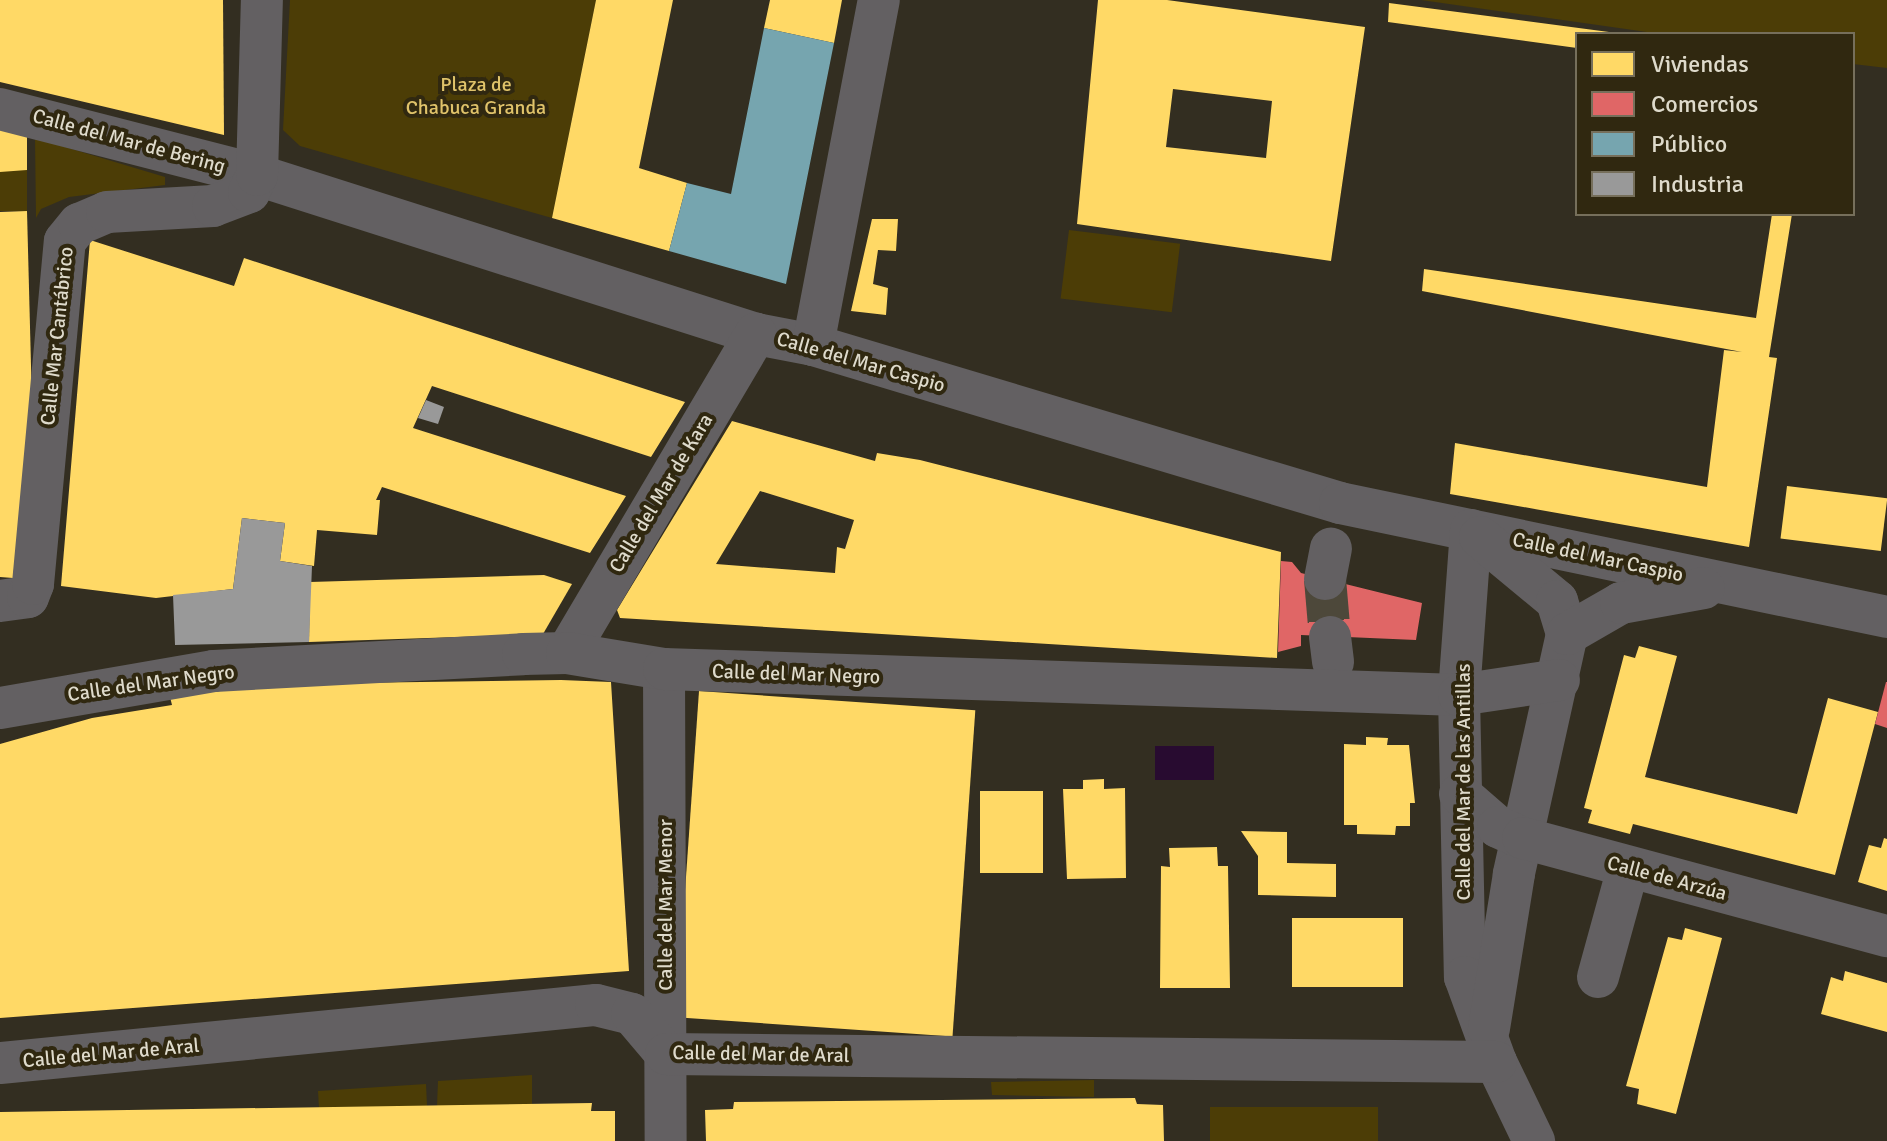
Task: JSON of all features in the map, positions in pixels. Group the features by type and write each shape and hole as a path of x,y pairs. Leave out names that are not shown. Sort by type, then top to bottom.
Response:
{"street":[{"path":"257,175 262,0"},
{"path":"813,345 879,0"},
{"name":"Calle del Mar de Bering","path":"0,109 257,175"},
{"name":"Calle del Mar Caspio","path":"257,175 756,334 813,345 1340,503 1887,617"},
{"name":"Calle Mar Cantábrico","path":"14,599 36,565 65,241 79,224 107,212 213,206 235,199 249,192 257,175"},
{"name":"Calle del Mar de Kara","path":"567,653 756,334"},
{"name":"Calle del Mar Caspio","path":"1471,530 1557,601 1567,634 1621,603 1725,585"},
{"name":"Calle del Mar de las Antillas","path":"1471,530 1459,695 1465,977 1534,1141"},
{"path":"1493,1046 1523,838 1567,634"},
{"name":"Calle del Mar Negro","path":"18,704 214,671 567,653 664,669 1459,695 1559,680"},
{"name":"Calle del Mar Menor","path":"664,669 666,1141"},
{"name":"Calle de Arzúa","path":"1460,794 1498,827 1523,838 1887,936"},
{"path":"1598,977 1628,868"},
{"name":"Calle del Mar de Aral","path":"0,1063 596,1005 632,1014 666,1054 1493,1046"}],"green space":[{"name":"Plaza de Chabuca Granda","path":"290,0 596,0 552,218 300,146 283,130"},
{"path":"1421,0 1887,0 1887,68 1855,64 1855,32 1647,32"},
{"path":"35,138 165,177 165,185 69,197 41,209 36,218"},
{"path":"0,170 27,170 27,211 0,211"},
{"path":"1069,230 1180,244 1172,312 1061,298"},
{"path":"532,1075 532,1104 437,1106 438,1081"},
{"path":"1094,1080 1094,1097 992,1095 991,1082"},
{"path":"426,1084 427,1106 319,1108 318,1091"},
{"path":"1210,1107 1378,1107 1378,1141 1210,1141"}],"shaded area":[{"path":"1155,746 1214,746 1214,780 1155,780"}],"building: Viviendas":[{"path":"0,0 223,0 224,135 0,82"},
{"path":"596,0 673,0 639,168 687,183 669,251 552,218"},
{"path":"770,0 842,0 834,43 764,28"},
{"path":"1098,0 1167,0 1365,27 1331,261 1077,224","holes":["1173,89 1272,101 1266,158 1166,147"]},
{"path":"1389,3 1609,32 1575,32 1575,48 1388,22"},
{"path":"0,122 27,129 27,170 0,172"},
{"path":"27,211 32,404 13,578 0,577 0,212"},
{"path":"1772,216 1792,216 1769,357 1777,358 1749,547 1450,494 1455,443 1707,487 1724,350 1742,352 1422,291 1424,269 1756,318"},
{"path":"872,219 898,219 896,251 878,250 873,284 888,288 886,315 851,311"},
{"path":"90,240 234,286 244,258 685,402 651,457 432,386 413,428 626,496 590,553 382,487 376,500 380,500 377,535 317,530 314,566 280,561 285,523 242,518 233,589 156,598 61,586"},
{"path":"732,421 875,461 877,453 920,460 1281,552 1277,658 620,618 617,610","holes":["760,491 854,520 845,549 837,547 835,573 716,564"]},
{"path":"1787,486 1887,498 1881,551 1781,539"},
{"path":"544,575 572,584 543,634 309,642 310,582"},
{"path":"1639,646 1677,656 1645,777 1797,814 1828,698 1878,712 1835,875 1633,824 1630,834 1588,823 1592,810 1584,808 1624,655 1635,658"},
{"path":"611,682 629,971 0,1018 0,744 92,718 172,705 170,697 279,684"},
{"path":"699,691 975,710 953,1037 676,1017"},
{"path":"1366,737 1388,738 1387,745 1409,745 1415,803 1410,803 1410,826 1396,826 1395,835 1357,834 1357,825 1344,825 1344,744 1366,745"},
{"path":"1104,779 1104,789 1125,788 1126,878 1067,879 1063,789 1083,789 1083,780"},
{"path":"980,791 1043,791 1043,873 980,873"},
{"path":"1241,831 1287,832 1287,863 1336,864 1336,897 1258,895 1258,856"},
{"path":"1884,838 1887,839 1887,891 1858,882 1869,845 1881,848"},
{"path":"1217,847 1218,866 1228,866 1230,988 1160,988 1161,866 1170,867 1169,848"},
{"path":"1292,918 1403,918 1403,987 1292,987"},
{"path":"1685,928 1722,938 1676,1114 1637,1104 1639,1089 1626,1086 1668,937 1682,940"},
{"path":"1845,971 1887,983 1887,1032 1821,1014 1831,977 1843,981"},
{"path":"1135,1098 1137,1104 1163,1105 1164,1141 706,1141 705,1110 733,1109 734,1102"},
{"path":"592,1103 591,1111 615,1111 615,1141 0,1141 0,1112"}],"building: Comercios":[{"path":"1281,561 1292,562 1301,573 1422,603 1416,640 1301,635 1301,646 1278,652"},
{"path":"1887,682 1887,728 1875,724"}],"building: Público":[{"path":"764,28 834,43 786,284 669,251 687,183 731,194"}],"building: Industria":[{"path":"426,400 444,407 438,424 418,418"},
{"path":"242,518 285,523 280,561 312,566 309,642 175,645 173,595 233,589"}],"tunnel":[{"path":"1325,579 1330,637"}]}
